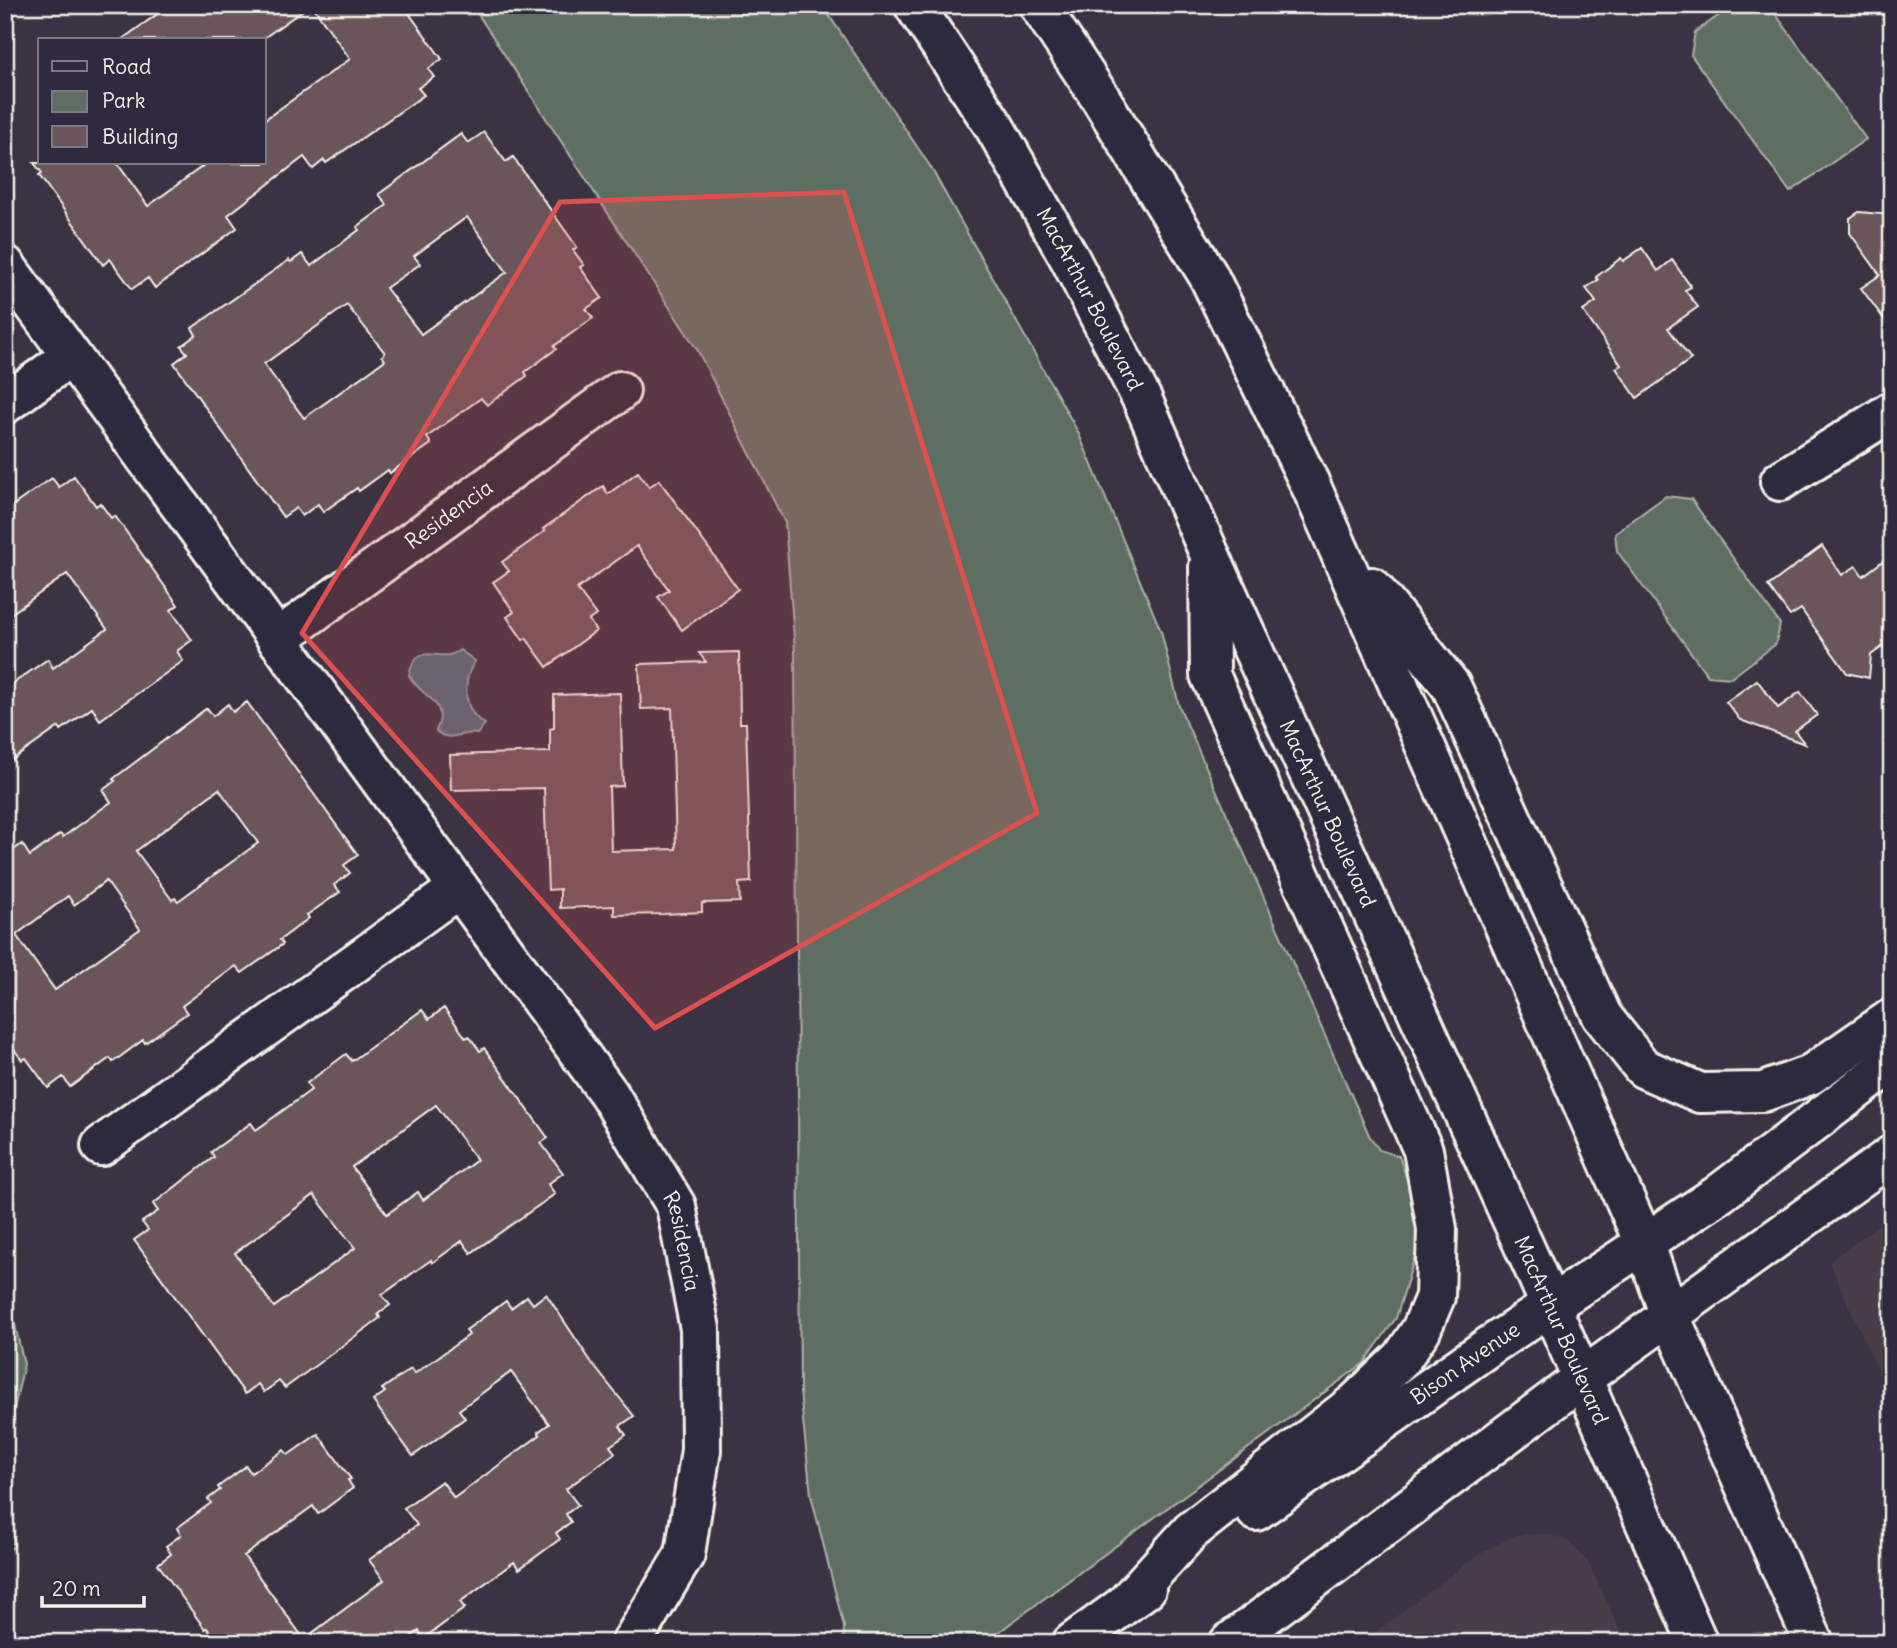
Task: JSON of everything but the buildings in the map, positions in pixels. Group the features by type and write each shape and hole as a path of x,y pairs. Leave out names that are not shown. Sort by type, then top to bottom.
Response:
{"main road":[{"name":"MacArthur Boulevard","path":"914,5 994,125 1070,259 1143,401 1209,553 1550,1305 1698,1643"},
{"path":"1039,5 1101,99 1208,275 1339,546 1645,1245 1670,1316 1814,1643"},
{"name":"Residencia","path":"5,265 609,1094 676,1206 700,1329 701,1450 685,1554 631,1643"},
{"path":"5,404 71,356"},
{"name":"Residencia","path":"277,639 620,391"},
{"path":"1780,481 1892,411"},
{"path":"1339,546 1451,686 1602,1016 1643,1068 1700,1093 1763,1092 1810,1075 1892,1018"},
{"path":"1125,1604 1191,1531 1356,1402 1402,1358 1421,1330 1435,1297 1437,1229 1423,1150 1210,675 1209,553"},
{"path":"101,1146 459,888"},
{"name":"Bison Avenue","path":"1072,1643 1550,1305 1719,1194 1892,1063"},
{"path":"1229,1643 1581,1379 1892,1155"}],"highlighted area":[{"path":"844,192 1037,813 655,1028 302,633 560,202"}],"shaded area":[{"path":"1892,1215 1892,1401 1829,1262"},
{"path":"1547,1534 1568,1541 1588,1562 1626,1643 1361,1643 1479,1554 1516,1535"}],"green space":[{"path":"472,5 822,5 930,166 1078,432 1161,631 1179,706 1369,1135 1379,1150 1399,1156 1414,1199 1418,1246 1396,1318 1364,1363 984,1643 843,1643 844,1627 811,1495 800,1392 795,651 785,523 698,351"},
{"path":"1734,5 1769,5 1866,139 1790,192 1691,55 1695,32"},
{"path":"1666,496 1691,499 1780,624 1776,644 1731,678 1708,676 1617,551 1615,533"},
{"path":"5,1282 24,1364 5,1449"},
{"path":"5,1453 14,1546 5,1554"}],"water":[{"path":"460,650 475,661 466,686 468,704 477,718 485,724 477,734 451,737 436,731 440,721 437,705 409,675 417,657 452,654"}]}
